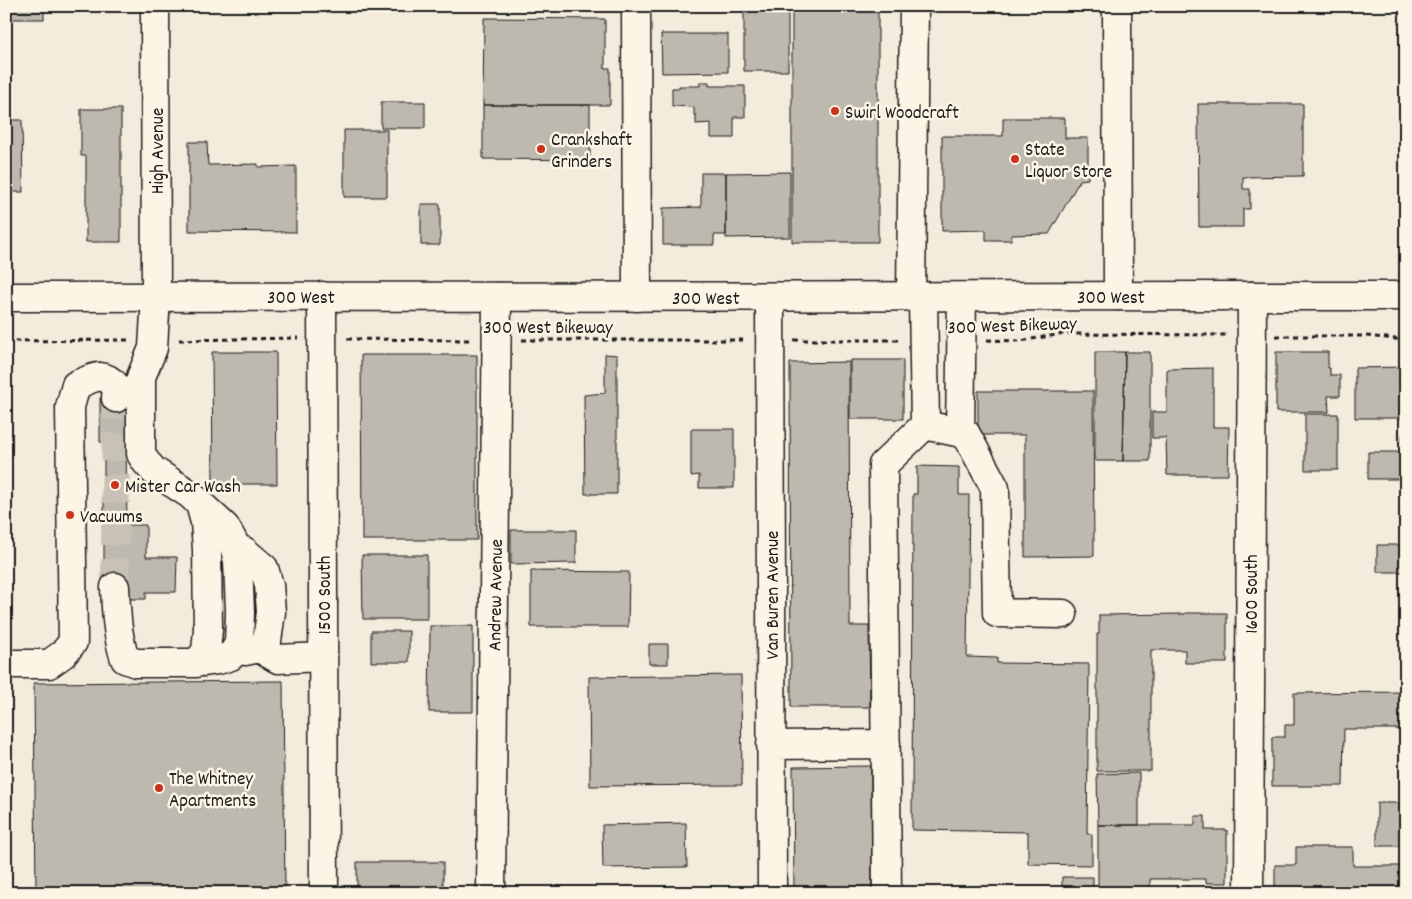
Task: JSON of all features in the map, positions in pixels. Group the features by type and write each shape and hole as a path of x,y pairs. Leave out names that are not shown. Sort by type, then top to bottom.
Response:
{"street":[{"name":"High Avenue","path":"155,6 156,296 153,348 141,377 141,454 154,471 191,495 226,527 238,546 264,568 270,584 271,612 267,641 245,652"},
{"path":"636,6 637,297"},
{"path":"887,893 883,465 925,425 923,340 917,297 914,6"},
{"path":"1117,6 1118,296"},
{"name":"1500 South","path":"322,296 324,893"},
{"name":"1600 South","path":"1249,893 1252,296"},
{"name":"300 West","path":"6,297 1406,296"},
{"name":"Andrew Avenue","path":"491,893 497,297"},
{"name":"Van Buren Avenue","path":"770,297 772,893"},
{"path":"960,432 962,297"},
{"path":"6,664 49,664 63,654 73,642 70,407 76,385 98,376 110,379 117,387 116,398"},
{"path":"925,425 966,434 995,488 997,613 1063,614"},
{"path":"200,504 214,532 219,547 221,566 220,627 217,653 213,657 200,662"},
{"path":"115,588 116,614 124,659 136,663 200,662 218,660 245,652 278,659 323,657"},
{"path":"771,744 886,744"}],"path":[{"name":"300 West Bikeway","path":"961,340 1020,341 1062,334 1234,335"},
{"path":"1274,336 1366,336 1406,340"},
{"path":"172,340 304,338"},
{"name":"300 West Bikeway","path":"346,339 751,340"},
{"path":"6,341 132,340"},
{"name":"300 West Bikeway","path":"790,340 923,340"}],"building":[{"path":"6,6 44,6 44,19 6,19"},
{"path":"744,6 788,6 788,71 744,71"},
{"name":"Swirl Woodcraft","path":"792,6 878,6 878,242 792,242"},
{"path":"484,18 605,19 605,68 610,68 610,105 483,105"},
{"path":"661,34 728,34 728,72 662,73"},
{"path":"700,82 709,82 709,86 745,86 745,117 734,117 734,138 711,138 711,123 696,124 694,107 672,106 672,88 700,86"},
{"path":"381,102 425,102 425,128 381,128"},
{"path":"1198,104 1303,104 1303,176 1243,177 1243,189 1250,189 1250,209 1243,209 1243,227 1199,227"},
{"path":"483,105 590,105 590,160 483,159"},
{"path":"81,109 121,109 121,242 86,242 86,156 81,156"},
{"name":"State Liquor Store","path":"1003,118 1065,118 1065,138 1088,138 1088,179 1080,180 1049,234 1011,235 1011,240 986,240 986,230 942,231 942,136 1003,136"},
{"path":"6,120 22,120 23,192 6,192"},
{"path":"344,130 387,130 387,197 344,197"},
{"path":"189,142 207,142 208,165 258,164 258,167 296,166 296,232 189,231"},
{"path":"790,172 790,237 726,238 726,173"},
{"path":"701,173 726,173 726,235 714,235 714,245 663,245 663,208 701,207"},
{"path":"421,204 440,204 440,245 421,245"},
{"path":"212,352 276,352 277,484 213,484"},
{"path":"1095,352 1125,352 1123,461 1095,461"},
{"path":"1125,352 1150,352 1150,461 1123,461"},
{"path":"1276,352 1328,352 1330,375 1340,375 1340,396 1328,396 1329,412 1276,412"},
{"path":"605,354 617,355 617,494 585,494 584,395 605,393"},
{"path":"361,355 477,355 477,540 362,540"},
{"path":"850,360 903,360 903,419 850,419"},
{"path":"849,362 850,626 869,626 870,707 791,707 790,363"},
{"path":"1404,367 1404,418 1355,418 1355,368"},
{"path":"1213,368 1213,427 1229,427 1228,475 1167,475 1166,438 1152,438 1152,412 1167,412 1167,369"},
{"path":"978,391 1093,391 1094,556 1025,557 1025,435 978,435"},
{"name":"Mister Car Wash","path":"100,398 129,398 128,445 126,445 127,525 146,525 146,557 177,557 176,592 146,592 146,599 127,599 104,588 104,442 100,442"},
{"path":"1305,414 1338,414 1338,470 1305,470"},
{"path":"691,429 734,429 734,488 699,488 699,475 691,476"},
{"path":"1402,435 1406,435 1406,533 1401,533 1401,479 1368,479 1368,452 1402,452"},
{"path":"917,466 959,467 959,495 969,495 967,657 997,658 997,663 1089,664 1087,834 1092,834 1092,865 1028,864 1028,832 912,830 913,494 917,494"},
{"path":"511,530 576,530 576,563 511,564"},
{"path":"1404,540 1406,540 1406,654 1404,654 1404,572 1377,572 1377,545 1404,545"},
{"path":"362,555 427,555 427,619 363,619"},
{"path":"531,571 629,572 628,627 531,627"},
{"path":"1227,613 1227,663 1185,663 1185,650 1151,650 1151,771 1097,771 1097,634 1099,634 1099,615"},
{"path":"430,626 473,626 473,712 429,712"},
{"path":"371,631 409,631 409,662 371,662"},
{"path":"649,644 668,644 668,664 649,664"},
{"path":"741,675 742,785 590,786 589,677"},
{"name":"The Whitney Apartments","path":"283,681 285,893 36,893 34,683"},
{"path":"1406,692 1406,729 1344,729 1343,786 1272,786 1272,737 1285,737 1285,725 1294,725 1294,693"},
{"path":"871,766 872,893 794,893 793,767"},
{"path":"1139,773 1139,825 1098,825 1097,774"},
{"path":"1377,803 1400,803 1400,823 1403,823 1404,846 1377,846"},
{"path":"1195,816 1205,816 1205,830 1227,830 1227,883 1206,883 1206,879 1150,879 1150,893 1098,893 1098,825 1195,825"},
{"path":"686,823 687,867 603,868 602,825"},
{"path":"1296,847 1353,847 1353,866 1406,866 1406,893 1275,893 1275,865 1296,865"},
{"path":"357,862 443,862 443,893 357,893"},
{"path":"1062,877 1093,877 1093,893 1062,893"}],"tunnel":[{"path":"115,587 116,398"}],"place":[{"name":"Swirl Woodcraft","path":"835,111"},
{"name":"Crankshaft Grinders","path":"541,149"},
{"name":"State Liquor Store","path":"1015,159"},
{"name":"Mister Car Wash","path":"115,485"},
{"name":"Vacuums","path":"70,515"},
{"name":"The Whitney Apartments","path":"159,788"}]}
